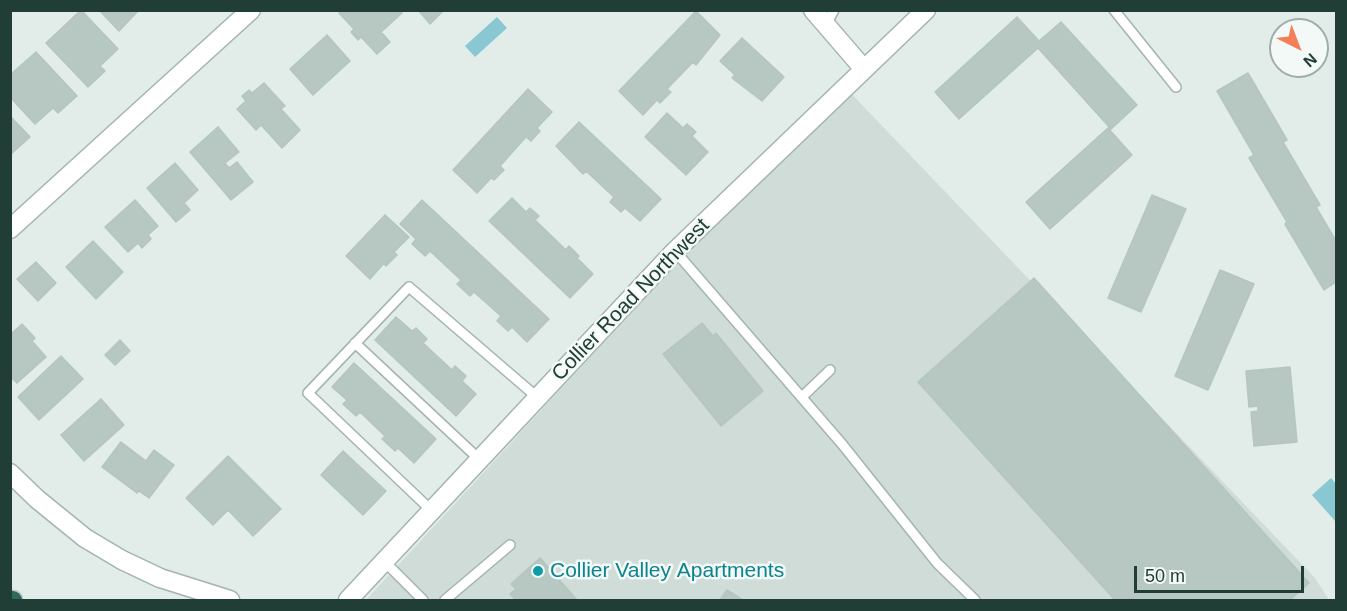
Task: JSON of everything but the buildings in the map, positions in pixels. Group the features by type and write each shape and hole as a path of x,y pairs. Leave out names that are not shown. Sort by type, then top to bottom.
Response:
{"street":[{"path":"10,229 250,10"},
{"path":"813,10 830,18 863,68"},
{"name":"Collier Road Northwest","path":"348,600 675,251 926,10"},
{"path":"10,473 37,499 85,538 122,560 160,578 230,600"}],"lane":[{"path":"1114,10 1176,87"},
{"path":"675,251 802,397 937,563 975,600"},
{"path":"432,511 308,393 409,287 538,398"},
{"path":"355,343 480,460"},
{"path":"802,397 830,370"},
{"path":"446,600 510,545"},
{"path":"385,562 423,600"}],"shaded area":[{"path":"842,84 1315,578 1329,600 366,600"}],"water":[{"path":"497,17 507,28 475,57 465,46"},
{"path":"1331,478 1336,484 1336,522 1312,495"}],"place":[{"name":"Collier Valley Apartments","path":"538,571"}]}
